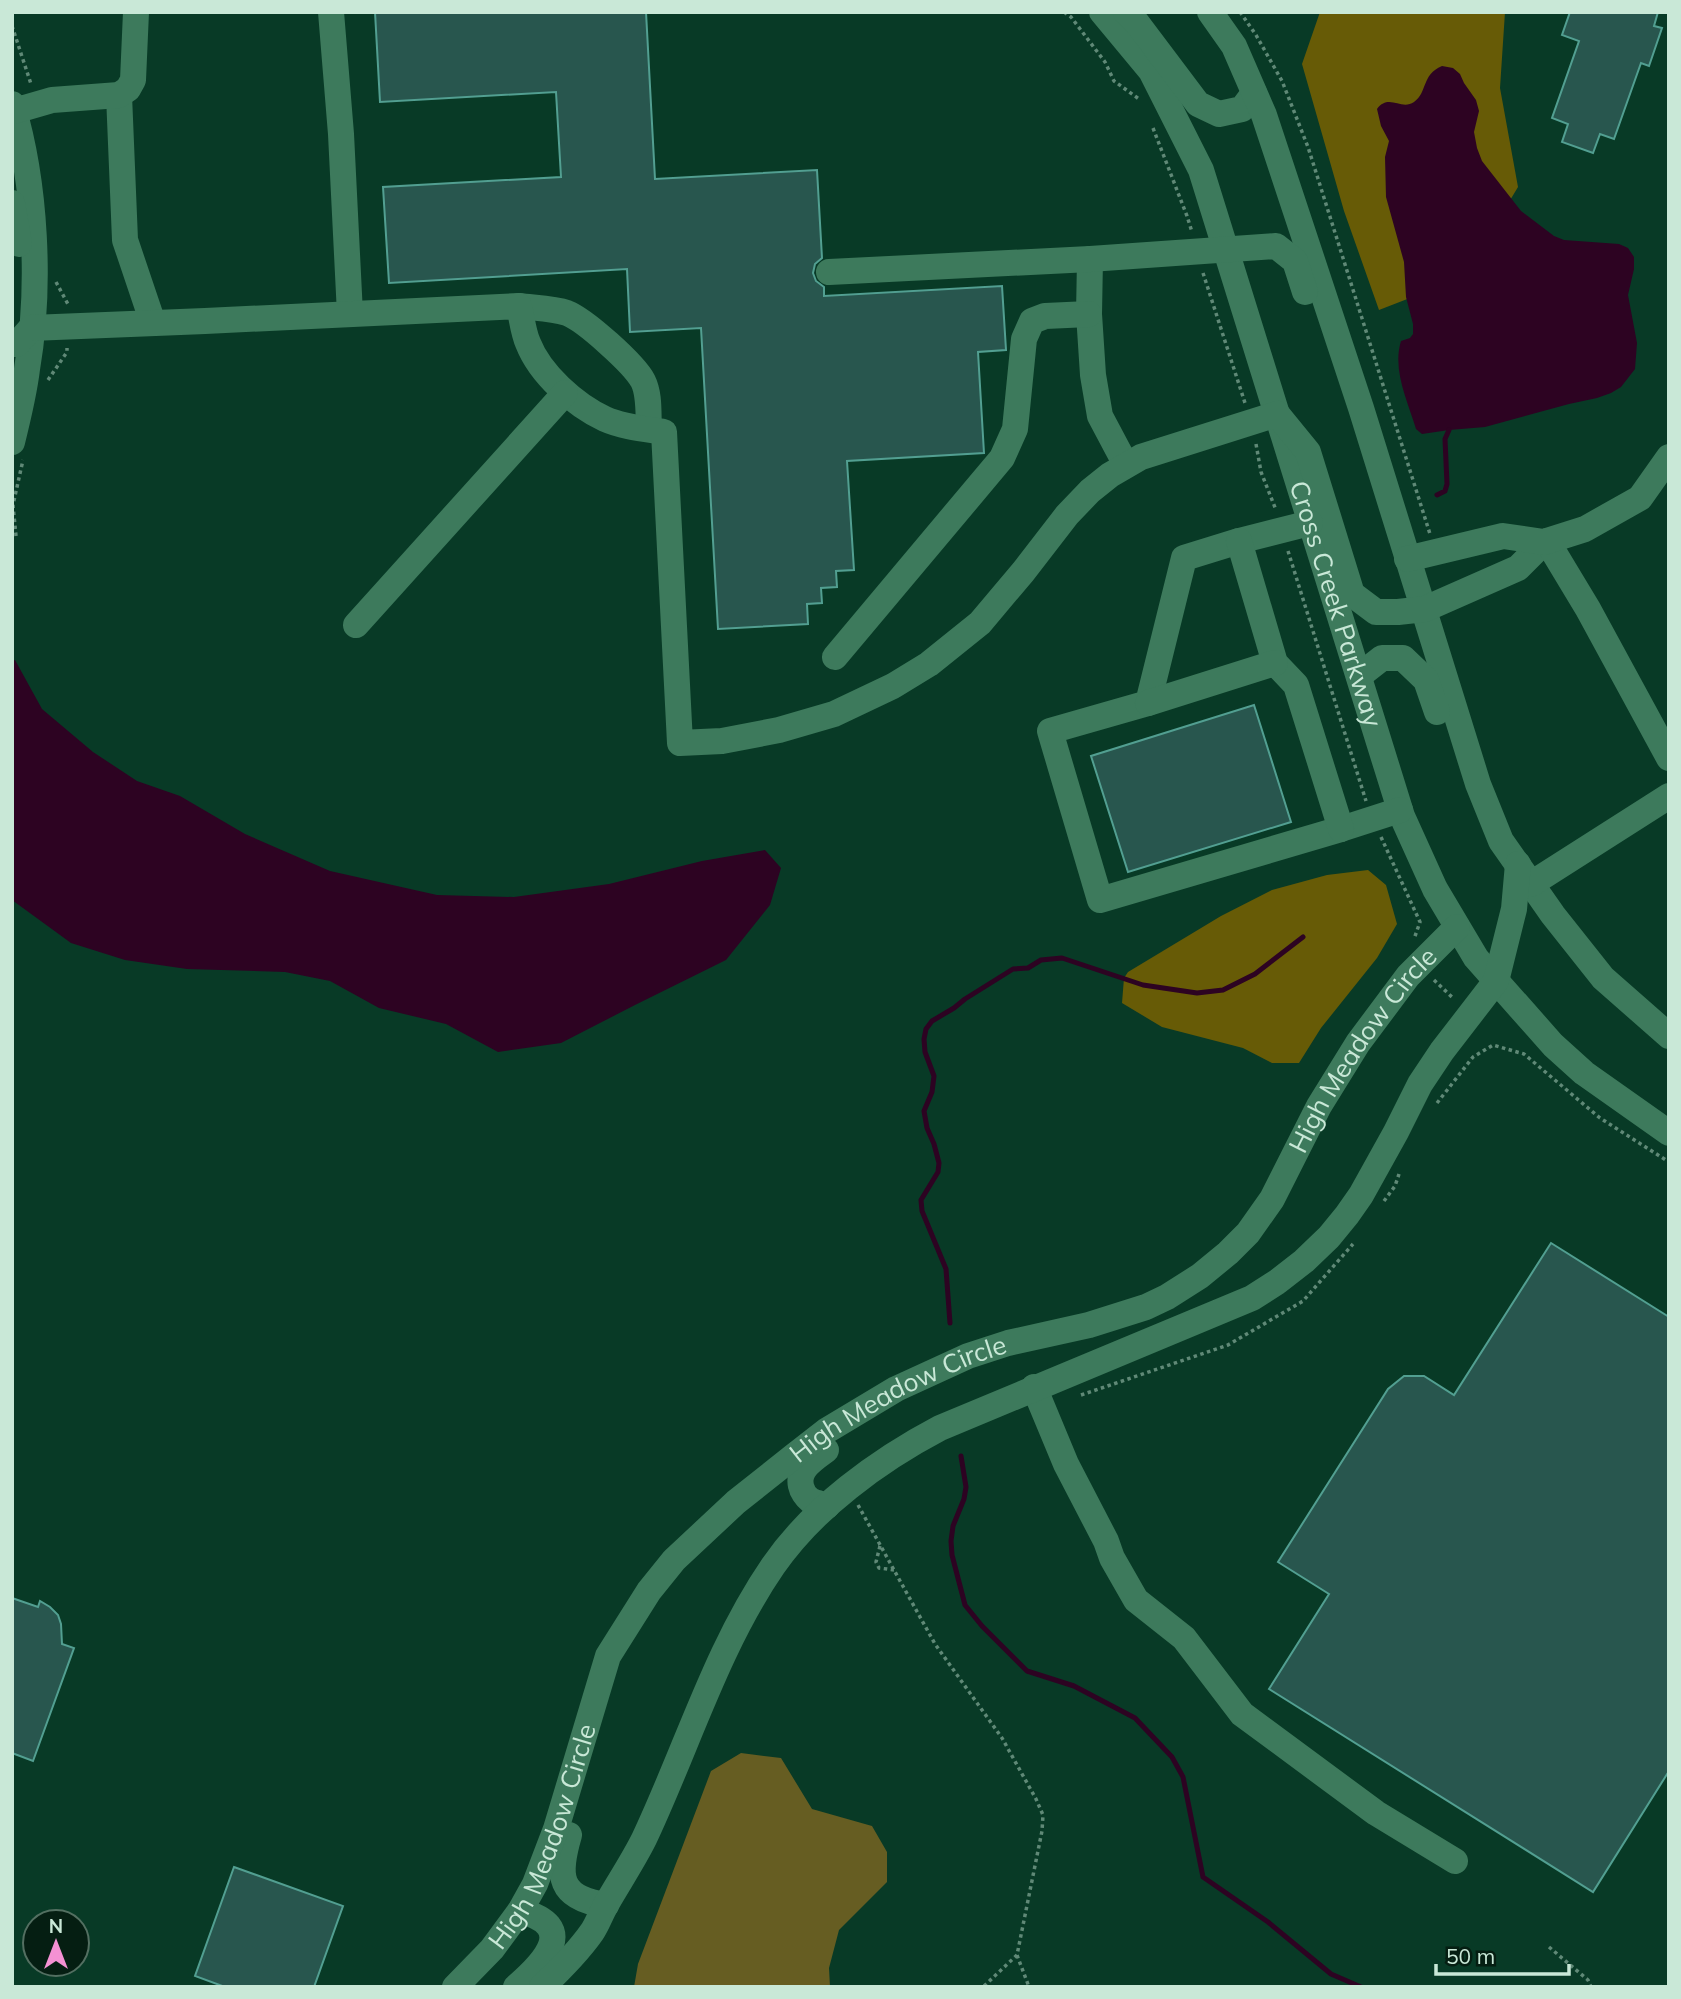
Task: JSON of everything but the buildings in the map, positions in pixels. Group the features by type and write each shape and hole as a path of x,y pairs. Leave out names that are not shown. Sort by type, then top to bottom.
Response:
{"street":[{"path":"12,442 28,368 22,336 34,285 31,205 13,107 52,100 119,95 128,89 133,80 136,12"},
{"path":"331,12 341,134 350,314"},
{"name":"Cross Creek Parkway","path":"1102,12 1151,71 1201,170 1400,810 1434,889 1476,958 1553,1045 1584,1073 1669,1133"},
{"path":"1126,12 1198,104 1219,114 1242,109 1254,93"},
{"path":"1210,12 1234,46 1264,115 1361,408 1459,726 1501,841 1553,915 1603,978 1669,1037"},
{"path":"119,95 125,240 153,323"},
{"path":"12,203 18,242 34,285"},
{"path":"830,272 1276,246 1295,261 1333,375 1361,408"},
{"path":"1090,258 1089,314 1093,375 1100,416 1126,466"},
{"path":"519,306 528,343 543,372 565,393 605,419 664,432 680,743 722,741 779,730 834,714 893,686 929,664 980,623 1067,515 1110,475 1141,457 1277,414 1308,452 1352,594 1376,612 1425,609 1518,568 1546,541"},
{"path":"22,336 153,323 519,306 565,312 579,319 630,364 643,382 649,429"},
{"path":"835,657 1002,458 1016,429 1024,339 1032,321 1045,316 1089,314"},
{"path":"356,625 565,393"},
{"path":"1407,559 1503,536 1546,541 1585,529 1640,498 1666,468"},
{"path":"1148,703 1184,558 1310,523"},
{"path":"1238,541 1275,663 1296,685 1340,829"},
{"path":"1546,541 1588,609 1666,748"},
{"path":"1359,676 1382,658 1403,658 1426,680 1467,801 1490,814"},
{"path":"1275,663 1049,731 1100,900 1400,810"},
{"path":"1496,981 1524,874 1669,796"},
{"name":"High Meadow Circle","path":"455,1987 492,1949 520,1911 535,1884 550,1848 608,1656 649,1591 674,1560 736,1502 815,1439 896,1389 968,1356 1008,1343 1089,1325 1146,1307 1200,1276 1248,1233 1272,1199 1319,1106 1358,1043 1408,976 1457,927"},
{"name":"High Meadow Circle","path":"542,1987 592,1932 643,1841 730,1641 749,1604 775,1563 813,1520 850,1487 912,1442 971,1413 1252,1298 1304,1261 1329,1237 1361,1195 1420,1084 1496,981"},
{"path":"827,1506 810,1500 803,1493 800,1475 809,1462 844,1436 914,1396 968,1356"},
{"path":"1034,1387 1066,1464 1112,1558 1136,1600 1184,1639 1242,1714 1376,1813 1455,1861"},
{"path":"606,1905 586,1902 569,1891 562,1876 562,1861 602,1726 608,1656"},
{"path":"516,1987 545,1959 552,1945 552,1933 545,1921 536,1915 520,1911"}],"path":[{"path":"1064,12 1071,17 1105,62 1114,81 1138,97 1142,105"},
{"path":"1240,12 1282,81 1308,147 1436,552"},
{"path":"1151,122 1187,216 1250,422 1261,472 1282,530 1363,796 1420,922 1408,946"},
{"path":"1429,975 1456,1001"},
{"path":"850,1487 935,1644 1002,1738 1043,1815 1017,1955 1029,1987"},
{"path":"880,1546 876,1558 879,1568 894,1570"},
{"path":"1549,1947 1588,1980 1591,1987"},
{"path":"983,1987 1017,1955"}],"shaded area":[{"path":"1320,12 1505,12 1500,88 1518,187 1464,277 1379,310 1344,211 1302,64"},
{"path":"1442,66 1453,68 1460,74 1476,100 1479,111 1474,132 1482,161 1521,211 1554,236 1564,240 1619,244 1628,248 1634,257 1628,295 1637,343 1635,369 1621,387 1611,393 1485,427 1422,434 1416,429 1405,397 1398,363 1401,341 1413,334 1413,324 1406,297 1404,262 1386,197 1385,157 1389,141 1381,126 1377,109 1386,102 1404,105 1414,102 1431,74"},
{"path":"15,660 42,709 93,752 137,781 180,796 245,834 330,871 437,895 514,897 609,884 702,861 765,850 781,868 770,905 726,960 561,1043 498,1052 446,1024 379,1008 330,981 285,972 187,969 125,960 71,943 12,900 12,661"},
{"path":"1368,870 1386,885 1397,924 1377,958 1321,1028 1299,1063 1272,1063 1243,1048 1162,1027 1122,1003 1124,978 1128,972 1221,916 1272,890 1327,875"},
{"path":"741,1753 781,1758 812,1809 872,1826 887,1852 887,1882 839,1930 829,1968 830,1987 634,1987 638,1964 711,1771"}],"waterway":[{"path":"1437,495 1445,491 1447,484 1445,439 1449,430"},
{"path":"950,1323 946,1269 922,1211 921,1200 938,1172 939,1163 924,1111 932,1092 934,1076 925,1052 924,1039 926,1029 932,1021 1013,969 1028,968 1041,960 1062,958 1143,985 1197,993 1223,990 1255,974 1303,937"},
{"path":"961,1456 966,1487 951,1541 965,1605 1027,1671 1074,1686 1135,1718 1172,1757 1183,1777 1203,1877 1268,1922 1331,1974 1361,1987"}]}
